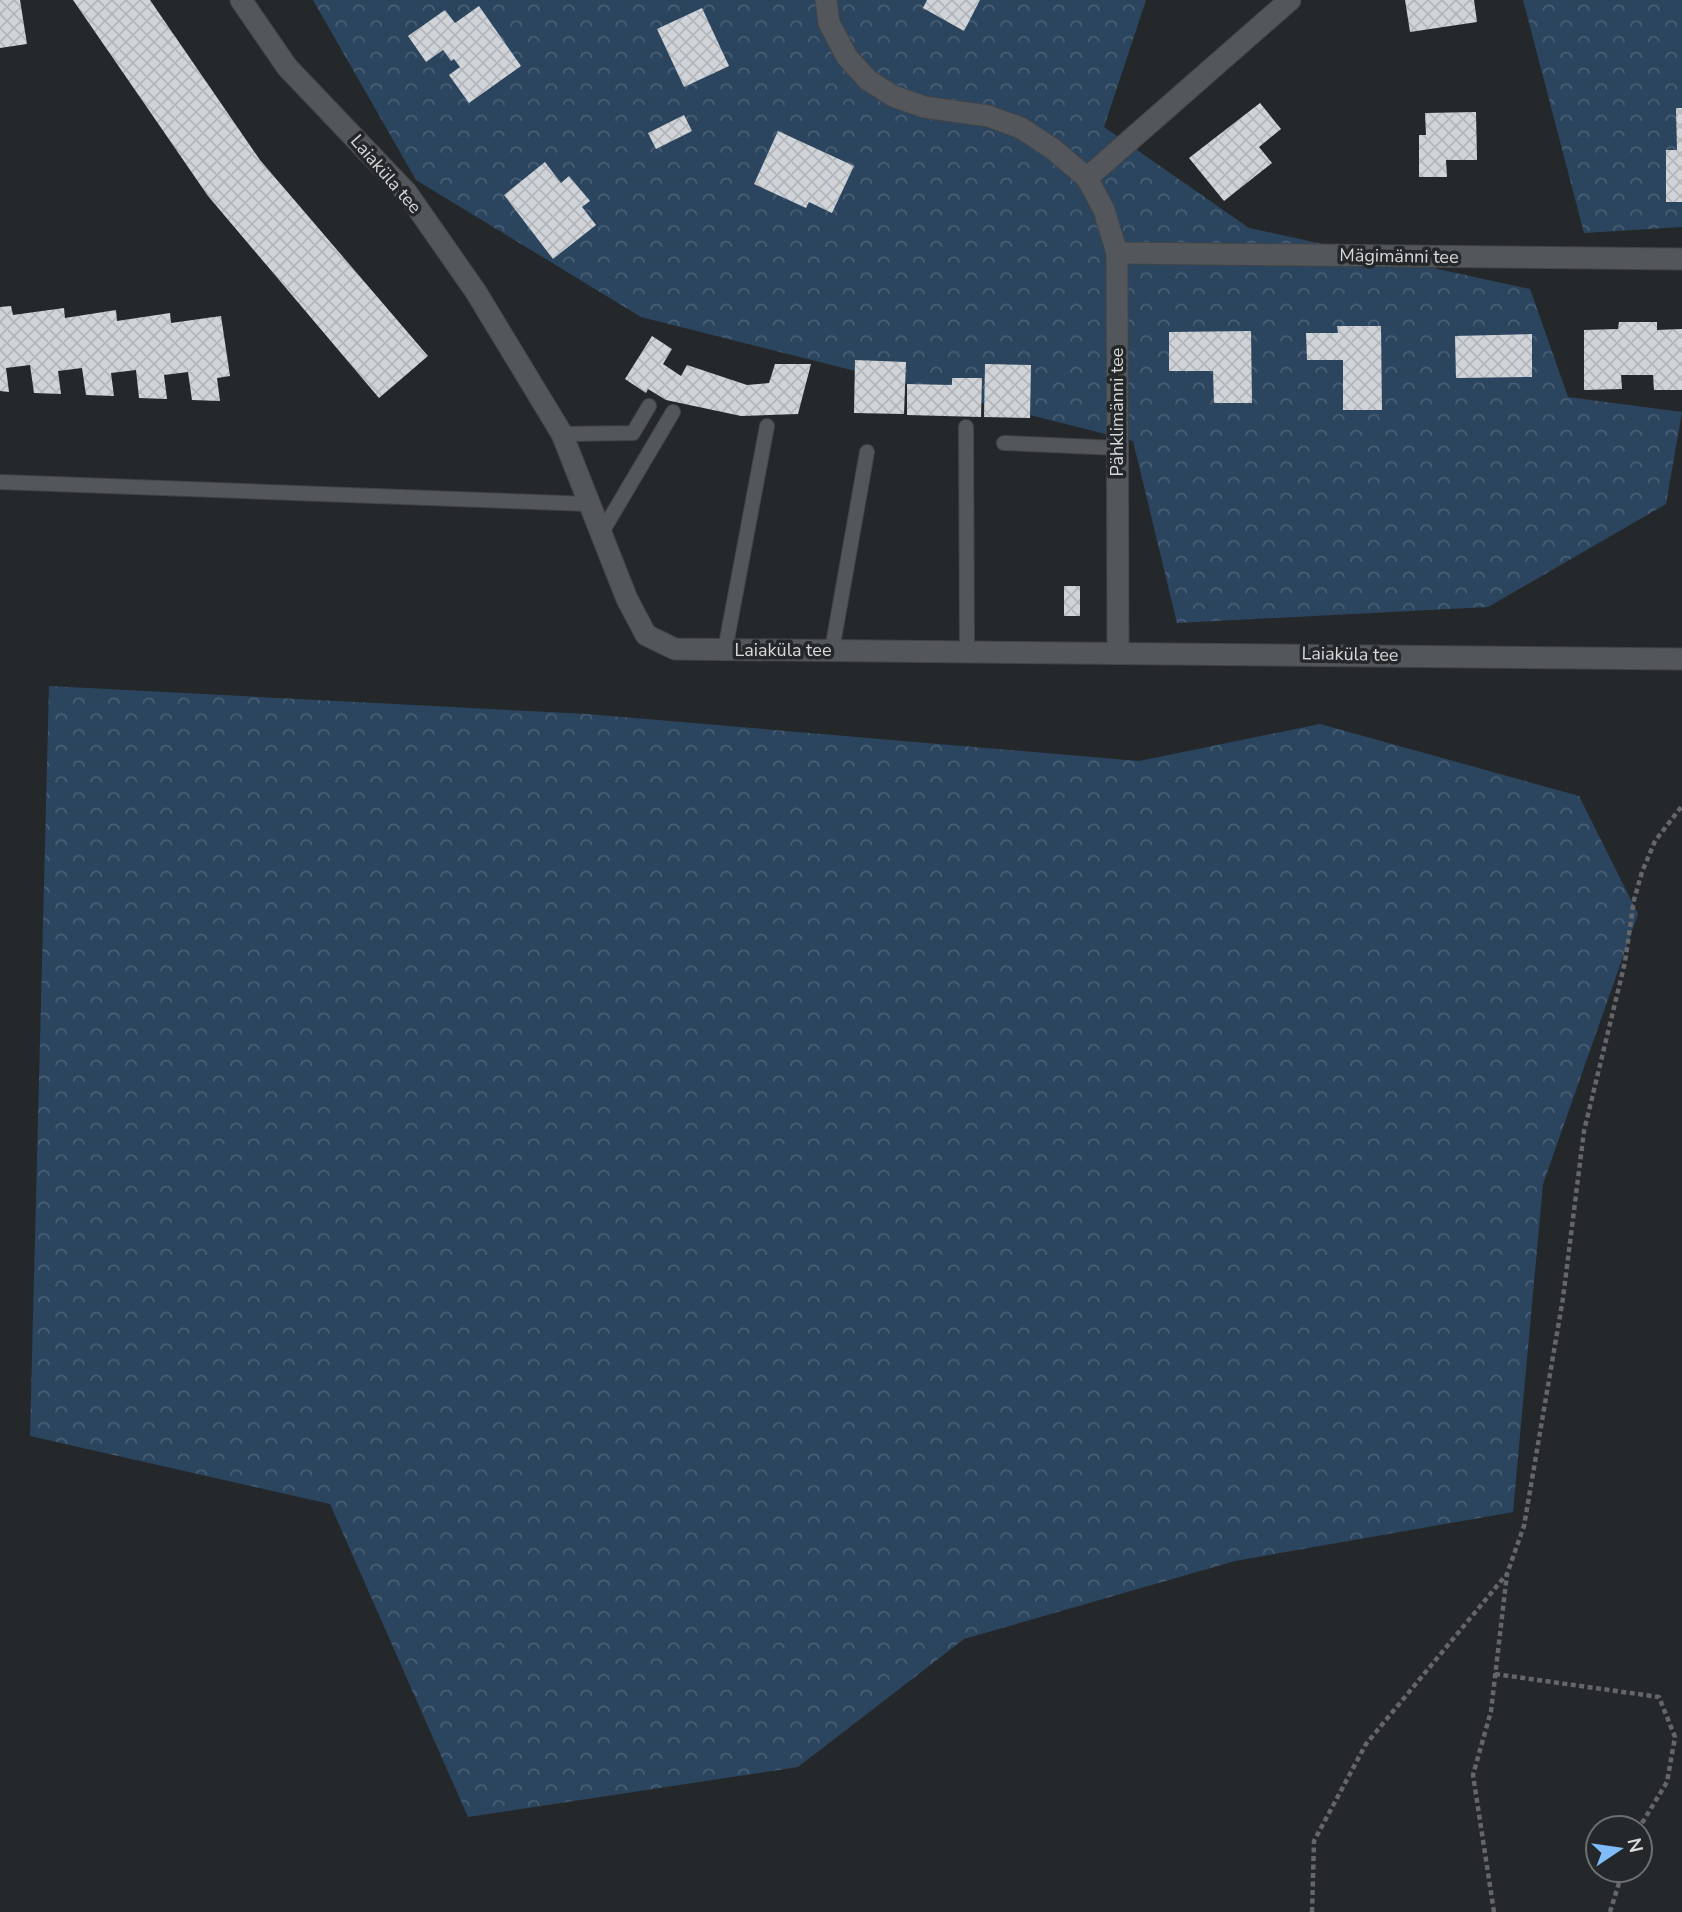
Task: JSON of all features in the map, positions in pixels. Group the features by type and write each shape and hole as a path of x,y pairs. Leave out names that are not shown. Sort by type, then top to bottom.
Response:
{"street":[{"name":"Laiaküla tee","path":"241,0 287,67 407,193 476,292 562,434 627,599 646,635 675,649 1682,659"},
{"name":"Pähklimänni tee","path":"826,0 829,23 847,57 868,80 893,96 924,107 988,116 1021,128 1053,149 1087,178 1104,210 1117,253 1118,652"},
{"path":"1087,178 1290,0"},
{"name":"Mägimänni tee","path":"1117,253 1682,259"}],"lane":[{"path":"562,434 633,433 649,406"},
{"path":"602,532 673,412"},
{"path":"725,650 767,426"},
{"path":"966,427 967,651"},
{"path":"1004,443 1118,448"},
{"path":"832,650 867,452"},
{"path":"0,482 589,504"}],"path":[{"path":"1494,1912 1473,1775 1491,1711 1507,1574 1524,1526 1563,1298 1584,1131 1625,962 1634,900 1655,841 1682,806"},
{"path":"1312,1912 1314,1841 1366,1744 1507,1574"},
{"path":"1495,1674 1659,1697 1675,1737 1667,1783 1648,1814"},
{"path":"1610,1912 1619,1884"}],"green space":[{"path":"313,0 1146,0 1104,127 1249,228 1530,289 1568,397 1682,412 1666,504 1488,607 1177,623 1133,441 641,317 416,180"},
{"path":"1523,0 1682,0 1682,227 1584,233"},
{"path":"49,686 587,714 1139,761 1320,724 1579,796 1638,914 1543,1184 1513,1512 1235,1561 964,1639 798,1767 468,1817 330,1504 30,1436"}],"building":[{"path":"0,0 20,0 27,44 0,48"},
{"path":"73,0 150,0 260,160 428,356 379,398 208,196"},
{"path":"927,0 980,0 964,31 923,8"},
{"path":"1405,0 1474,0 1477,22 1410,32"},
{"path":"479,6 521,66 469,103 449,75 460,67 454,59 451,61 443,50 426,62 408,36 445,10 455,23"},
{"path":"702,8 729,66 684,87 657,29"},
{"path":"1260,103 1281,129 1259,147 1272,163 1224,201 1189,158"},
{"path":"1676,108 1682,108 1682,202 1666,202 1666,150 1677,150"},
{"path":"1476,112 1477,160 1446,160 1447,177 1419,177 1419,135 1426,135 1425,113"},
{"path":"684,115 692,131 656,149 648,133"},
{"path":"778,131 854,166 832,213 809,202 806,208 754,184"},
{"path":"545,162 561,183 569,176 590,201 582,207 596,225 553,259 504,195"},
{"path":"11,306 13,315 64,308 65,318 116,310 117,321 170,313 171,323 221,316 230,376 217,378 220,401 192,400 188,372 164,375 167,399 139,398 136,370 111,373 114,396 86,395 82,368 58,371 61,394 34,393 30,365 6,368 9,392 0,391 0,307"},
{"path":"1619,322 1657,322 1657,330 1682,329 1682,390 1654,390 1653,375 1621,375 1622,389 1584,390 1584,330 1618,329"},
{"path":"1337,326 1381,326 1382,410 1343,410 1343,360 1307,360 1306,333 1338,333"},
{"path":"1251,331 1252,403 1214,403 1213,371 1169,371 1169,332"},
{"path":"1532,334 1532,377 1456,378 1455,336"},
{"path":"652,336 672,349 663,364 681,376 687,365 747,385 769,383 775,364 811,364 798,414 741,416 666,400 648,389 646,393 625,379"},
{"path":"855,360 906,362 904,414 854,413"},
{"path":"985,364 1031,365 1030,418 984,417"},
{"path":"952,378 982,378 981,417 907,415 907,384 952,385"},
{"path":"1064,586 1080,586 1080,616 1064,616"}]}
